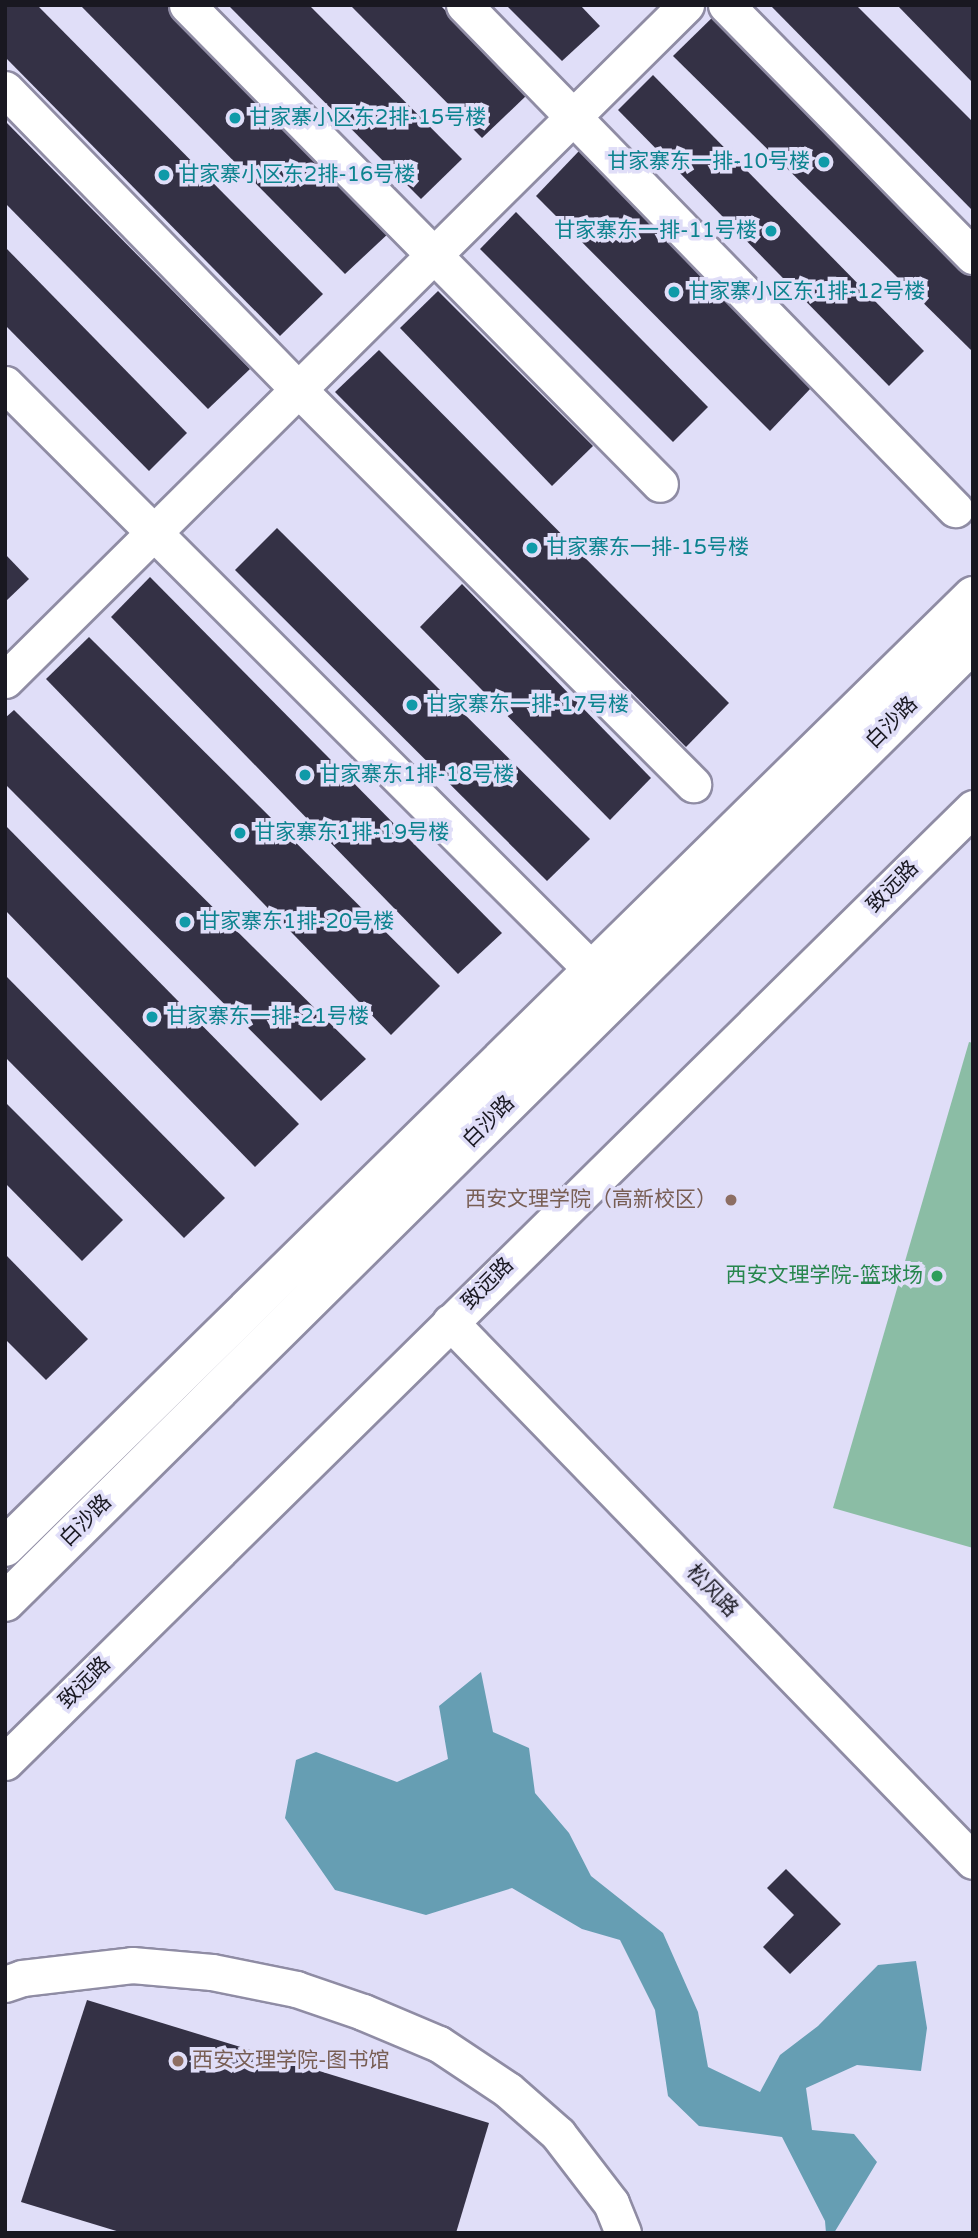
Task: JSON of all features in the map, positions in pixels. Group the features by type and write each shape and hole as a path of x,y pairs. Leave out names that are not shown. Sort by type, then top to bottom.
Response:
{"street":[{"path":"187,5 660,484"},
{"path":"464,5 955,509"},
{"path":"5,680 686,5"},
{"path":"726,5 973,256"},
{"path":"5,89 298,389 693,784"},
{"path":"5,384 605,983"},
{"name":"白沙路","path":"5,1602 605,983 973,596"},
{"name":"白沙路","path":"5,1547 605,983 973,643"},
{"name":"致远路","path":"5,1762 973,808"},
{"name":"松风路","path":"450,1322 973,1861"},
{"path":"5,1984 23,1978 132,1965 212,1972 296,1989 363,2012 439,2044 508,2090 558,2134 611,2203 623,2233"}],"green space":[{"name":"西安文理学院-篮球场","path":"969,1042 973,1043 973,1548 833,1508"}],"water":[{"path":"481,1672 493,1732 529,1748 535,1793 569,1833 591,1876 663,1933 698,2012 708,2067 760,2092 780,2055 818,2026 878,1965 916,1961 927,2028 921,2071 857,2065 806,2088 812,2130 854,2134 877,2162 834,2233 826,2233 825,2221 782,2137 699,2126 668,2096 655,2010 620,1940 582,1929 512,1888 426,1915 335,1890 285,1818 296,1760 316,1752 397,1782 448,1759 439,1706"}],"building":[{"name":"甘家寨小区东2排-16号楼","path":"5,5 37,5 323,294 280,336 5,57"},
{"name":"甘家寨小区东2排-15号楼","path":"80,5 167,5 390,232 345,274"},
{"path":"228,5 309,5 462,159 421,199"},
{"path":"350,5 440,5 528,94 482,138"},
{"path":"506,5 580,5 600,26 562,61"},
{"path":"770,5 856,5 973,122 973,211"},
{"path":"897,5 973,5 973,83"},
{"name":"甘家寨东一排-10号楼","path":"719,11 973,269 973,352 673,56"},
{"name":"甘家寨东一排-11号楼","path":"653,75 924,351 889,386 618,110"},
{"path":"5,121 250,369 208,409 5,203"},
{"name":"甘家寨小区东1排-12号楼","path":"579,151 811,388 770,431 536,196"},
{"path":"516,212 708,407 673,442 480,249"},
{"path":"5,247 187,433 149,471 5,325"},
{"path":"438,291 593,446 552,486 400,328"},
{"name":"甘家寨东一排-15号楼","path":"379,350 729,703 686,747 335,392"},
{"name":"甘家寨东一排-17号楼","path":"277,528 590,839 547,881 235,570"},
{"path":"5,554 29,579 5,602"},
{"name":"甘家寨东1排-18号楼","path":"150,577 502,933 458,974 111,617"},
{"path":"462,584 651,778 610,820 420,627"},
{"name":"甘家寨东1排-19号楼","path":"89,637 440,986 391,1035 46,679"},
{"name":"甘家寨东1排-20号楼","path":"14,710 366,1059 321,1101 5,784 5,718"},
{"name":"甘家寨东一排-21号楼","path":"5,825 299,1124 255,1167 5,910"},
{"path":"5,975 225,1198 184,1238 5,1057"},
{"path":"5,1102 123,1220 82,1261 5,1183"},
{"path":"5,1254 88,1339 46,1380 5,1339"},
{"path":"786,1869 841,1924 790,1974 763,1947 794,1915 767,1888"},
{"name":"西安文理学院-图书馆","path":"87,2000 489,2123 456,2233 123,2233 21,2202"}],"place":[{"name":"甘家寨小区东2排-15号楼","path":"235,118"},
{"name":"甘家寨东一排-10号楼","path":"824,162"},
{"name":"甘家寨小区东2排-16号楼","path":"164,175"},
{"name":"甘家寨东一排-11号楼","path":"771,231"},
{"name":"甘家寨小区东1排-12号楼","path":"674,292"},
{"name":"甘家寨东一排-15号楼","path":"532,548"},
{"name":"甘家寨东一排-17号楼","path":"412,705"},
{"name":"甘家寨东1排-18号楼","path":"305,775"},
{"name":"甘家寨东1排-19号楼","path":"240,833"},
{"name":"甘家寨东1排-20号楼","path":"185,922"},
{"name":"甘家寨东一排-21号楼","path":"152,1017"},
{"name":"西安文理学院（高新校区）","path":"731,1200"},
{"name":"西安文理学院-篮球场","path":"937,1276"},
{"name":"西安文理学院-图书馆","path":"178,2061"}]}
